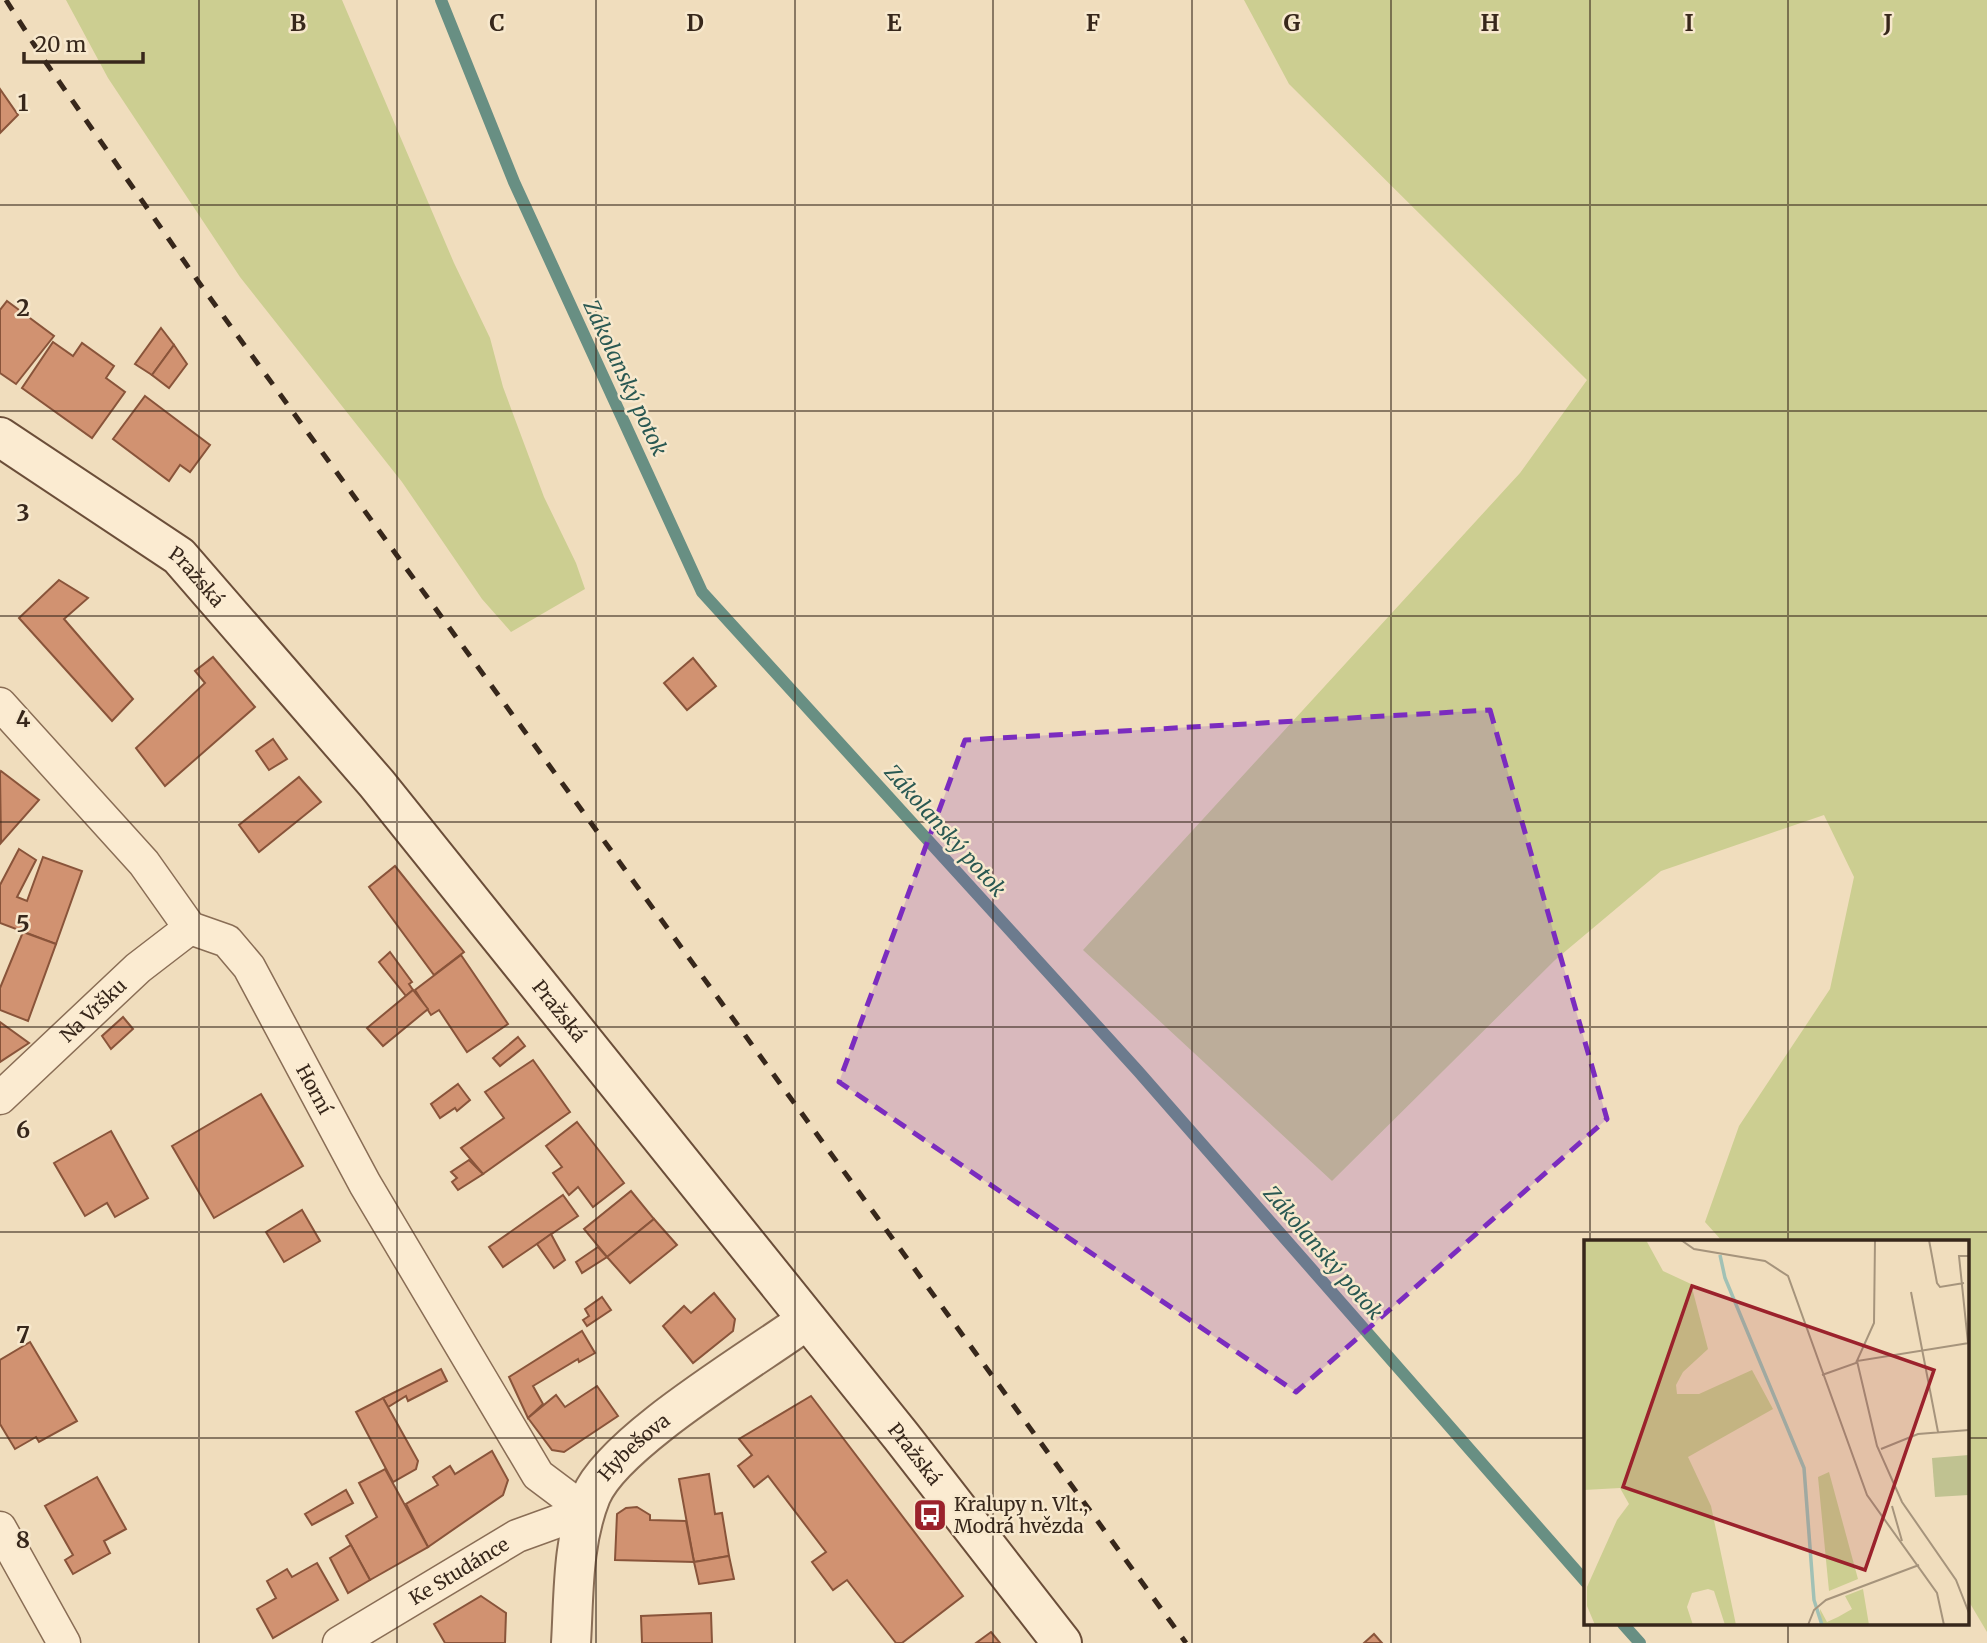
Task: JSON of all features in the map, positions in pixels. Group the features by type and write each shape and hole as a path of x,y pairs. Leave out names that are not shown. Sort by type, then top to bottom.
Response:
{"main road":[{"name":"Pražská","path":"0,437 179,556 377,784 1062,1643"},
{"name":"Hybešova","path":"571,1643 576,1551 586,1511 606,1472 625,1451 807,1320"}],"street":[{"path":"0,704 144,863 190,928"},
{"name":"Na Vršku","path":"0,1098 138,968 190,928"},
{"name":"Horní","path":"190,928 227,941 249,967 365,1184 538,1475 586,1511"},
{"name":"Ke Studánce","path":"339,1643 517,1536 586,1511"},
{"path":"0,1528 64,1643"}],"highlighted area":[{"path":"1490,710 1607,1119 1296,1392 839,1082 965,740"}],"green space":[{"path":"66,0 342,0 454,263 490,338 503,387 544,497 576,563 585,589 511,632 482,599 402,482 240,277 108,78"},
{"path":"1244,0 1987,0 1987,1632 1969,1602 1969,1240 1721,1240 1705,1222 1739,1126 1830,989 1854,877 1824,815 1661,871 1555,960 1332,1181 1083,950 1520,473 1587,380 1289,84"}],"building":[{"path":"0,89 18,115 0,133"},
{"path":"7,301 54,336 16,384 0,373 0,310"},
{"path":"161,328 174,345 152,375 135,364"},
{"path":"53,342 73,356 82,343 114,366 106,378 125,392 92,438 22,388"},
{"path":"174,345 187,364 169,388 152,375"},
{"path":"145,396 210,445 190,472 180,465 169,481 113,439"},
{"path":"59,580 88,598 64,619 133,699 112,721 19,618"},
{"path":"213,657 255,707 165,786 136,748 205,683 195,671"},
{"path":"693,658 716,686 687,710 664,683"},
{"path":"273,739 287,759 269,770 256,751"},
{"path":"1,771 39,800 1,843 0,773"},
{"path":"299,777 321,802 259,852 239,825"},
{"path":"19,849 36,860 17,897 27,901 43,857 82,871 56,944 0,923 0,885"},
{"path":"395,866 464,952 434,975 369,887"},
{"path":"23,932 56,944 28,1021 0,1010 0,988"},
{"path":"390,952 412,982 409,984 413,990 406,996 379,962"},
{"path":"461,955 508,1024 467,1052 439,1010 431,1015 415,990"},
{"path":"413,990 428,1009 383,1046 367,1028"},
{"path":"123,1017 133,1029 111,1049 102,1036"},
{"path":"0,1022 29,1043 0,1062"},
{"path":"518,1037 525,1046 500,1066 493,1058"},
{"path":"533,1060 570,1112 483,1174 461,1148 504,1118 485,1092"},
{"path":"458,1084 470,1100 457,1111 455,1108 440,1118 431,1104"},
{"path":"261,1094 303,1166 214,1218 172,1146"},
{"path":"577,1122 624,1183 593,1207 578,1187 569,1195 553,1173 562,1167 546,1146"},
{"path":"111,1131 148,1198 115,1217 107,1203 85,1216 54,1163"},
{"path":"469,1160 483,1174 458,1190 452,1182 457,1178 451,1172"},
{"path":"631,1191 654,1219 607,1257 584,1229"},
{"path":"563,1195 578,1216 503,1267 489,1247"},
{"path":"302,1210 320,1241 284,1262 266,1232"},
{"path":"654,1219 677,1245 630,1283 607,1257"},
{"path":"551,1234 565,1260 554,1268 537,1244"},
{"path":"598,1247 607,1257 582,1273 576,1262"},
{"path":"714,1293 735,1319 733,1331 693,1363 663,1326 684,1306 691,1313"},
{"path":"602,1297 611,1310 587,1326 583,1320 589,1316 585,1309"},
{"path":"582,1331 595,1353 579,1362 578,1359 533,1386 543,1404 528,1418 509,1377"},
{"path":"30,1342 77,1421 39,1442 36,1437 15,1449 0,1424 0,1360"},
{"path":"441,1369 447,1381 408,1401 406,1396 388,1407 383,1398"},
{"path":"597,1386 618,1416 564,1452 552,1450 528,1418 556,1395 565,1407"},
{"path":"811,1396 963,1596 902,1643 896,1643 847,1580 833,1590 812,1562 826,1552 768,1476 754,1487 738,1466 752,1455 739,1439"},
{"path":"383,1398 418,1461 416,1469 393,1482 356,1412"},
{"path":"492,1451 508,1480 503,1495 428,1547 406,1504 438,1485 433,1477 450,1466 455,1474"},
{"path":"385,1469 428,1547 370,1580 346,1536 377,1517 359,1483"},
{"path":"709,1474 715,1514 722,1513 729,1556 694,1562 679,1479"},
{"path":"97,1477 126,1529 104,1541 110,1553 73,1574 65,1560 73,1555 45,1506"},
{"path":"346,1490 353,1503 312,1525 305,1514"},
{"path":"637,1507 650,1515 650,1520 686,1521 694,1562 615,1560 617,1514 626,1508"},
{"path":"351,1545 370,1580 348,1593 330,1558"},
{"path":"729,1556 734,1579 699,1584 694,1562"},
{"path":"317,1563 338,1600 273,1638 257,1609 276,1598 267,1581 287,1569 292,1577"},
{"path":"481,1596 506,1613 505,1643 445,1643 434,1624"},
{"path":"711,1613 712,1643 642,1643 641,1616"},
{"path":"991,1632 1000,1643 976,1643"},
{"path":"1374,1634 1382,1643 1364,1643"}],"waterway":[{"name":"Zákolanský potok","path":"441,0 514,182 702,592 1138,1071 1584,1580"},
{"name":"Zákolanský potok","path":"1625,1626 1640,1643"}],"railway":[{"path":"6,0 42,57 200,284 1186,1643"}],"place":[{"name":"Kralupy n. Vlt., Modrá hvězda","path":"930,1515"}]}
